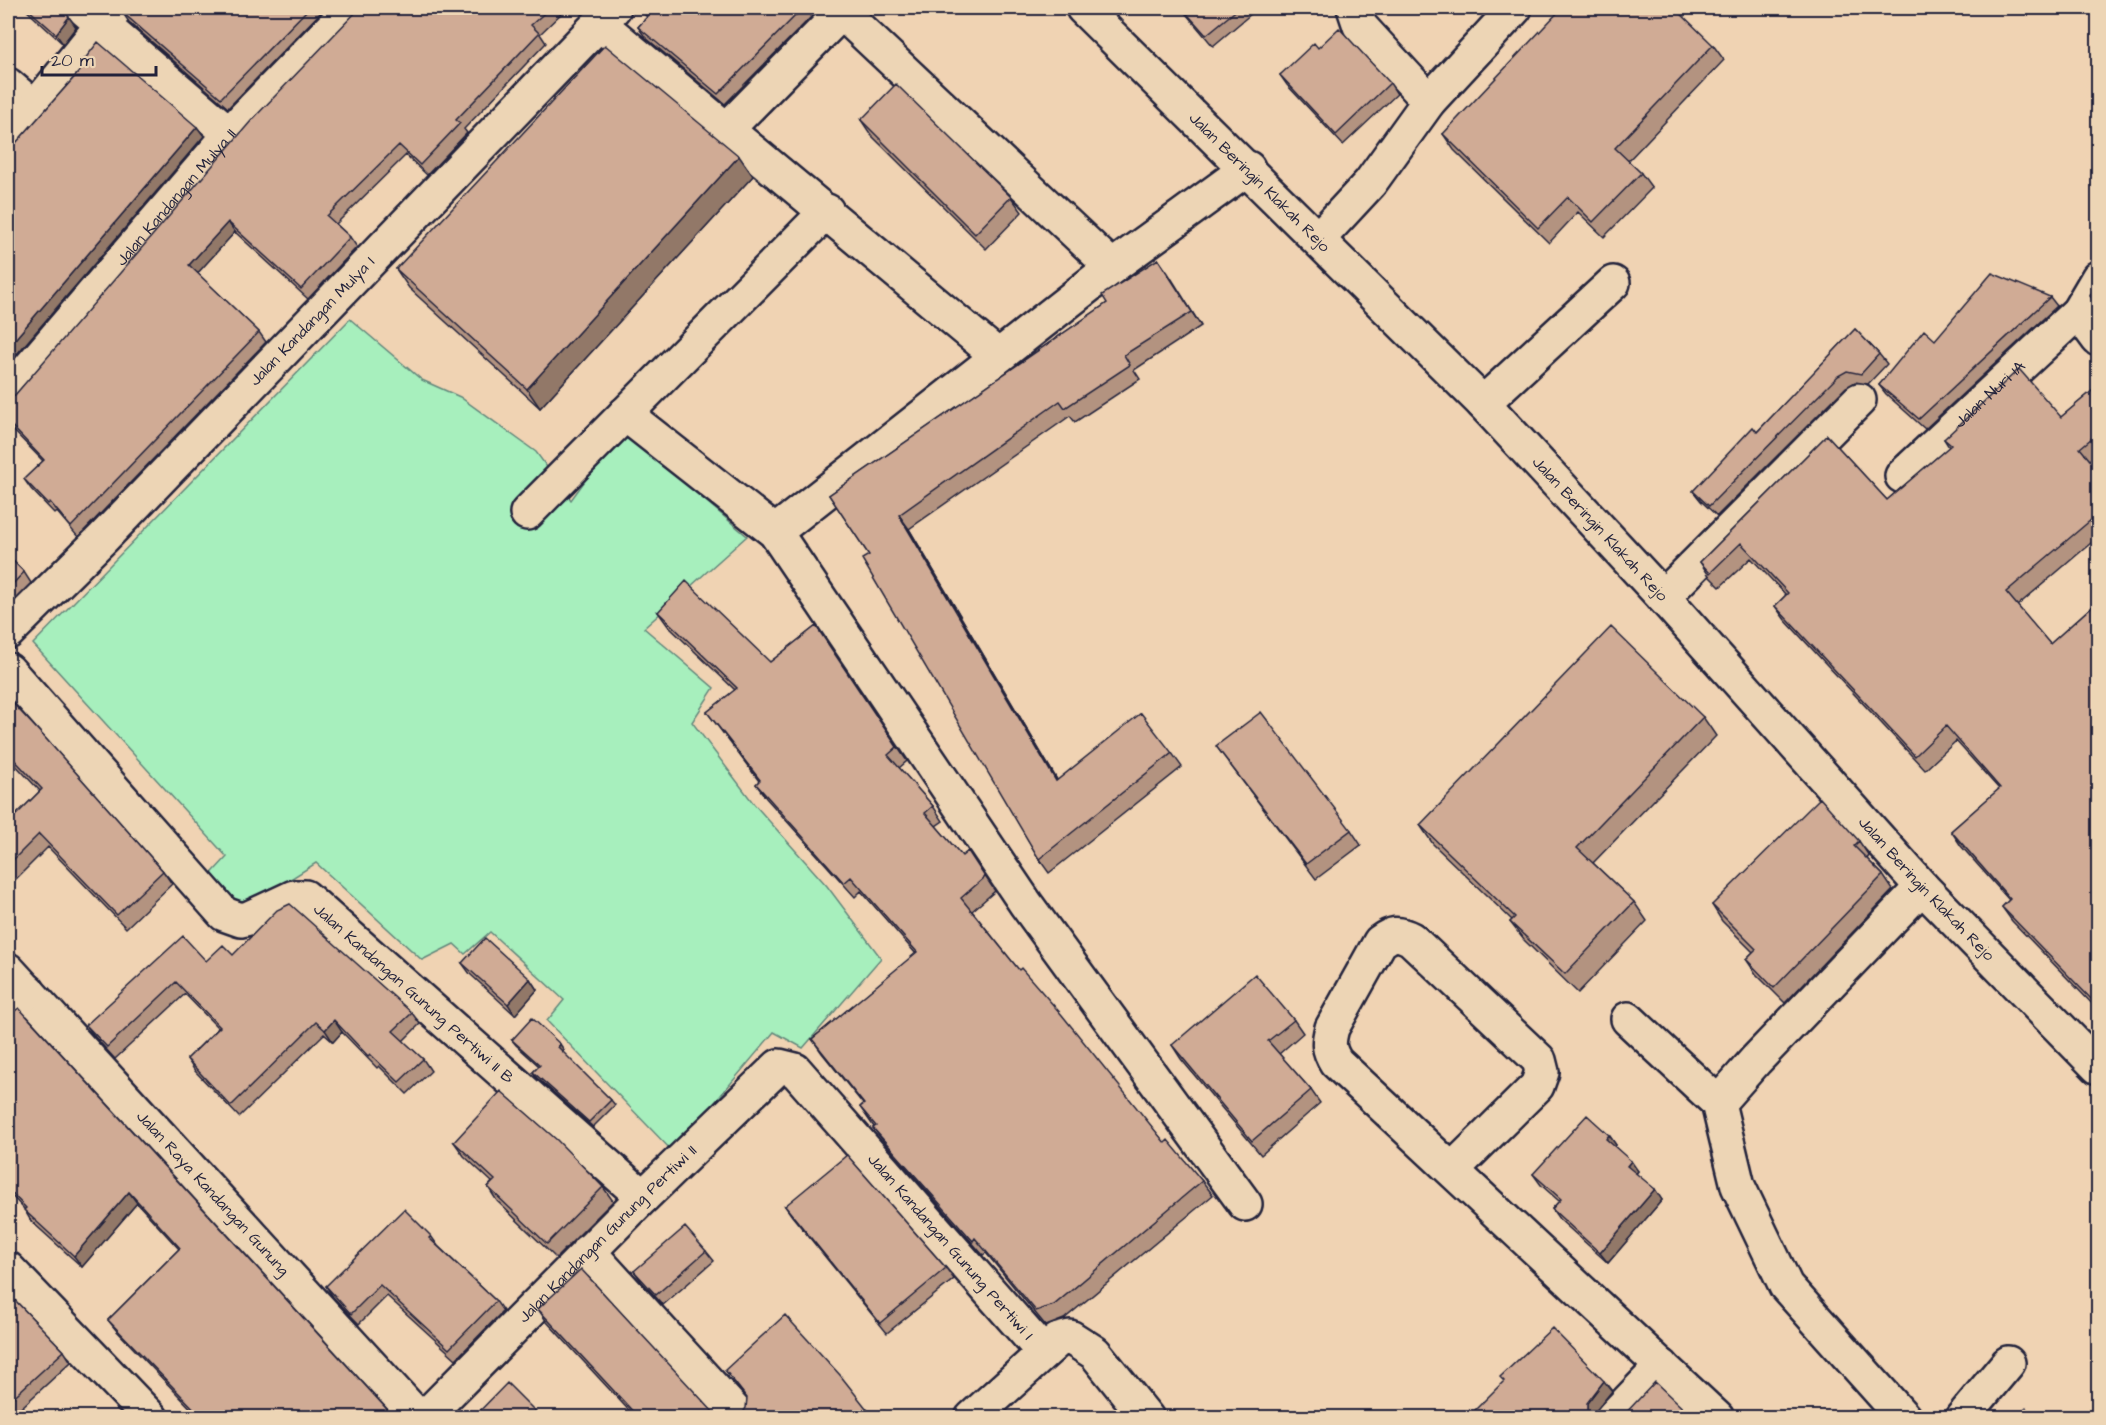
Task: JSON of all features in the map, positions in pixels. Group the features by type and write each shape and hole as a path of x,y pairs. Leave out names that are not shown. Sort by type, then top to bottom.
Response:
{"street":[{"name":"Jalan Kandangan Mulya II","path":"8,393 230,134 351,8"},
{"name":"Jalan Beringin Klakah Rejo","path":"1083,8 1248,168 1484,403 1663,597 1922,887 2098,1067"},
{"path":"1354,8 1360,26 1429,101"},
{"path":"1319,238 1370,183 1429,101 1515,8"},
{"path":"727,129 842,9 1112,267"},
{"path":"8,141 35,108 101,13 230,134"},
{"path":"607,16 727,129 998,356"},
{"name":"Jalan Kandangan Mulya I","path":"8,632 103,538 607,16"},
{"path":"8,85 35,108"},
{"path":"775,532 1112,267 1248,168"},
{"path":"527,513 827,211"},
{"name":"Jalan Nuri 1A","path":"1902,476 2078,312 2098,278"},
{"path":"1484,403 1613,283"},
{"path":"2078,312 2098,339"},
{"path":"1663,597 1859,399"},
{"path":"625,414 775,532 1026,904 1245,1204"},
{"name":"Jalan Kandangan Gunung Pertiwi II B","path":"8,670 224,914 241,920 294,897 305,897 643,1197"},
{"path":"1718,1103 1756,1060 1922,887"},
{"path":"1453,1169 1537,1086 1542,1072 1539,1060 1411,939 1399,933 1389,935 1380,942 1332,1028 1328,1042 1329,1050 1336,1062 1717,1418"},
{"name":"Jalan Raya Kandangan Gunung","path":"14,991 419,1418"},
{"path":"1628,1019 1718,1103 1738,1186 1786,1286 1904,1418"},
{"name":"Jalan Kandangan Gunung Pertiwi II","path":"424,1418 588,1251 779,1066 795,1070"},
{"name":"Jalan Kandangan Gunung Pertiwi I","path":"795,1070 1043,1352 972,1418"},
{"path":"588,1251 737,1414"},
{"path":"8,1269 151,1418"},
{"path":"1043,1352 1058,1340 1070,1337 1083,1344 1095,1353 1147,1418"},
{"path":"1962,1418 2007,1363"},
{"path":"1612,1418 1662,1366"}],"green space":[{"path":"350,319 422,380 460,397 536,452 571,500 622,430 747,536 644,628 714,688 692,722 754,804 827,886 881,958 803,1048 774,1032 673,1152 547,1021 564,1000 490,932 465,954 454,944 422,960 316,863 227,919 188,899 227,857 33,644"}],"building":[{"path":"27,8 61,8 69,17 56,34"},
{"path":"124,8 309,8 221,98 122,12"},
{"path":"360,8 550,8 531,25 539,33 456,120 460,123 420,165 399,145 327,216 350,237 301,289 228,222 189,265 259,332 71,527 50,502 48,504 24,479 44,460 8,422 8,400 15,395 251,121"},
{"path":"640,8 803,8 718,94 638,27 648,16"},
{"path":"1182,8 1239,8 1206,35"},
{"path":"1562,8 1675,8 1713,45 1615,148 1641,173 1593,222 1568,197 1538,228 1443,134"},
{"path":"1339,28 1390,83 1336,135 1280,75 1314,43 1318,48"},
{"path":"98,42 197,127 10,345 8,343 8,149 16,143 87,63 84,60"},
{"path":"605,45 739,156 527,389 396,269"},
{"path":"896,84 1011,197 975,234 861,120"},
{"path":"1158,259 1192,312 1124,355 1130,365 1065,408 1060,401 899,515 1056,781 1141,713 1172,753 1039,859 862,559 869,555 829,495 1107,303 1102,295"},
{"path":"1992,273 2050,297 1919,419 1879,385 1924,330 1935,340"},
{"path":"2098,280 2098,306 2090,296"},
{"path":"1855,329 1879,354 1861,374 1847,371 1838,376 1709,506 1693,491 1753,427 1757,432"},
{"path":"2019,369 2061,417 2098,386 2098,433 2080,448 2098,470 2098,514 2006,592 2050,644 2098,601 2098,1006 2002,907 2010,899 1951,831 2000,788 1946,726 1915,756 1775,606 1788,593 1741,543 1710,573 1700,562 1827,435 1887,500 1951,445 1944,439"},
{"path":"8,556 24,572 8,589"},
{"path":"686,581 770,662 816,626 897,747 888,755 933,806 925,813 962,856 968,851 985,877 961,898 1019,970 1021,968 1062,1015 1165,1143 1168,1140 1202,1181 1054,1305 1036,1311 975,1238 973,1241 873,1128 876,1126 860,1107 864,1104 812,1039 917,952 851,877 844,883 756,784 760,780 707,712 737,688 658,612"},
{"path":"1611,627 1703,717 1577,848 1634,902 1565,974 1510,922 1515,917 1420,825"},
{"path":"8,698 163,871 117,915 39,834 8,865 8,823 42,789 8,753"},
{"path":"1261,712 1351,830 1306,864 1216,746"},
{"path":"1820,798 1859,841 1854,846 1883,875 1774,988 1746,959 1756,949 1712,905"},
{"path":"290,904 412,1013 393,1031 423,1059 399,1082 370,1054 368,1056 334,1020 325,1030 316,1022 231,1106 187,1059 220,1027 176,982 107,1047 86,1025 183,936 206,961 223,945 233,955 277,910"},
{"path":"485,938 530,979 508,1004 462,963"},
{"path":"1255,974 1294,1020 1268,1041 1311,1090 1252,1141 1172,1045"},
{"path":"19,1008 395,1418 203,1418 108,1320 180,1248 129,1192 74,1256 24,1210 26,1208 8,1189 8,1016"},
{"path":"532,1018 560,1044 558,1047 611,1100 589,1122 533,1072 540,1065 512,1040"},
{"path":"501,1091 557,1140 603,1187 547,1244 488,1187 495,1180 454,1142"},
{"path":"1587,1115 1609,1135 1606,1139 1631,1161 1627,1166 1655,1189 1600,1253 1552,1209 1561,1199 1533,1174"},
{"path":"847,1155 946,1268 880,1323 785,1206"},
{"path":"404,1209 431,1236 429,1238 496,1301 449,1349 380,1285 351,1314 326,1286"},
{"path":"685,1227 706,1251 656,1295 634,1271"},
{"path":"581,1269 720,1418 639,1418 538,1309"},
{"path":"8,1293 64,1351 8,1402"},
{"path":"785,1315 840,1375 874,1418 737,1418 746,1408 747,1398 725,1370"},
{"path":"1552,1328 1604,1381 1587,1403 1590,1418 1482,1418 1475,1410 1504,1381 1500,1377"},
{"path":"1655,1382 1693,1418 1621,1418"},
{"path":"507,1383 542,1418 473,1418"},
{"path":"2026,1408 2036,1418 2016,1418"}]}
